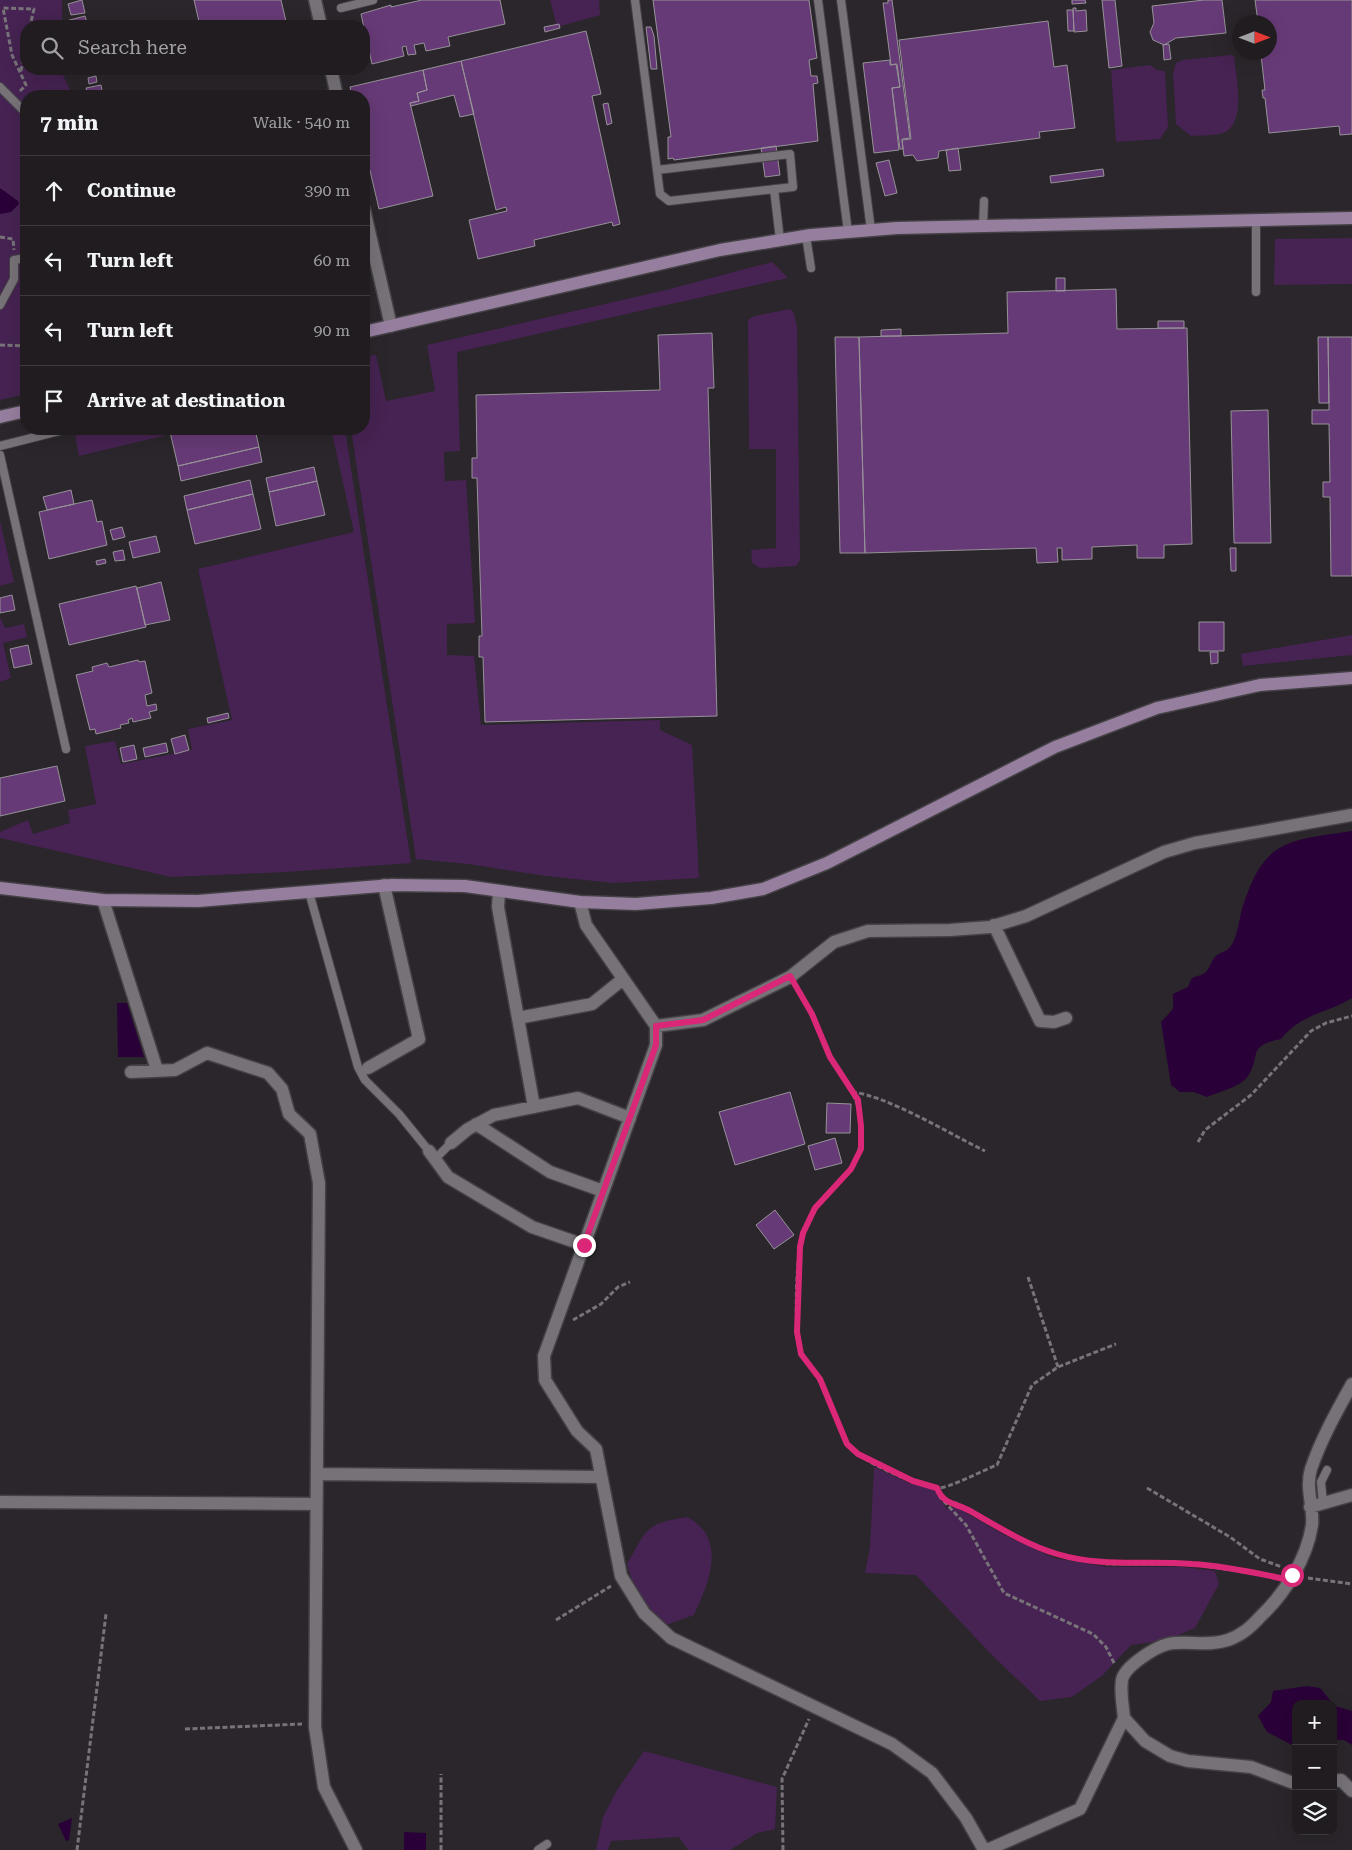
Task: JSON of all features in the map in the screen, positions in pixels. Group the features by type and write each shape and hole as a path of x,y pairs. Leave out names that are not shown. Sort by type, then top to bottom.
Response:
{"street":[{"path":"315,0 320,20"},
{"path":"332,75 336,90"},
{"path":"370,331 720,250 806,236 871,230 983,226 1352,218"},
{"path":"370,235 391,326"},
{"path":"0,417 20,412"},
{"path":"0,888 103,900 198,900 384,886 465,886 580,902 636,904 711,898 763,889 827,862 1055,747 1157,708 1260,686 1352,678"},
{"path":"656,1026 703,1020 790,976 834,942 868,931 950,930 994,925 1026,916 1164,852 1195,843 1352,815"},
{"path":"368,1068 419,1039 384,886"},
{"path":"499,891 498,907 534,1107"},
{"path":"103,900 157,1070"},
{"path":"580,902 586,925 656,1026 656,1045 544,1356 546,1380 577,1431 596,1449 600,1477 623,1579 644,1613 672,1638 892,1744 932,1773 966,1818 986,1850 1080,1809 1124,1718 1122,1680 1127,1669 1143,1657 1168,1644 1206,1645 1228,1640 1246,1632 1275,1602 1304,1554 1312,1524 1310,1507 1311,1470 1332,1420 1352,1384"},
{"path":"994,925 1040,1020 1054,1022 1066,1018"},
{"path":"518,1018 592,1004 622,979"},
{"path":"131,1072 175,1070 207,1053 268,1073 282,1089 289,1114 310,1134 319,1183 315,1723 324,1787 356,1850"},
{"path":"451,1143 476,1124 494,1115 578,1098 630,1118"},
{"path":"476,1124 550,1172 604,1191"},
{"path":"432,1155 448,1177 532,1226 584,1245"},
{"path":"317,1474 600,1477"},
{"path":"1310,1507 1352,1495"},
{"path":"0,1502 316,1504"},
{"path":"1124,1718 1145,1741 1170,1756 1188,1761 1251,1767 1292,1782"},
{"path":"1337,1780 1341,1780 1352,1790"}],"lane":[{"path":"341,8 374,0"},
{"path":"635,0 660,194 669,201 793,187 790,154 657,170"},
{"path":"818,0 848,232"},
{"path":"841,0 871,230"},
{"path":"0,87 20,106"},
{"path":"774,189 780,240"},
{"path":"983,226 984,200"},
{"path":"1256,220 1256,292"},
{"path":"806,236 811,268"},
{"path":"0,306 14,279 14,260 20,259"},
{"path":"0,446 43,435"},
{"path":"0,455 66,748"},
{"path":"309,892 358,1067 365,1080 399,1114 432,1155 451,1143"},
{"path":"1323,1503 1321,1482 1326,1470"},
{"path":"538,1850 547,1844"}],"path":[{"path":"20,70 12,55 3,8 34,9 31,20"},
{"path":"21,90 26,85 22,75"},
{"path":"13,99 20,91"},
{"path":"0,238 13,238 14,260"},
{"path":"0,345 20,346"},
{"path":"790,976 812,1014 830,1057 858,1100 861,1149 851,1169 815,1208 803,1233 800,1247 797,1332 801,1354 820,1379 847,1444 858,1454 913,1481 937,1488 998,1465 1032,1385 1058,1367 1116,1344"},
{"path":"1198,1142 1205,1130 1251,1095 1311,1030 1326,1023 1352,1016"},
{"path":"852,1092 864,1093 886,1102 985,1151"},
{"path":"1028,1277 1058,1367"},
{"path":"555,1324 567,1323 601,1304 618,1287 630,1282"},
{"path":"937,1488 940,1497 966,1524 1004,1593 1093,1634 1106,1647 1122,1680"},
{"path":"1146,1488 1230,1538 1260,1559 1292,1576"},
{"path":"945,1502 956,1503 1009,1534 1056,1554 1108,1564 1192,1564 1352,1584"},
{"path":"556,1620 623,1579"},
{"path":"77,1850 106,1614"},
{"path":"783,1850 782,1779 814,1707"},
{"path":"185,1729 315,1723"},
{"path":"441,1774 441,1850"}],"shaded area":[{"path":"0,0 62,0 62,20 20,20 20,75 63,75 70,90 20,90 20,395 0,400"},
{"path":"550,0 599,0 600,15 557,27"},
{"path":"1232,55 1232,60 1235,60 1238,87 1238,110 1230,128 1223,133 1191,136 1176,124 1173,73 1176,63 1183,60"},
{"path":"1150,65 1157,70 1165,71 1168,127 1160,139 1116,142 1111,70"},
{"path":"0,188 18,201 19,204 11,212 0,214"},
{"path":"1352,238 1352,284 1274,285 1275,239"},
{"path":"772,262 788,278 457,352 460,451 444,452 445,481 466,480 475,623 447,624 447,655 474,656 481,725 660,720 660,730 692,745 699,878 614,883 416,859 352,435 370,435 370,356 376,355 386,401 435,391 427,345 666,290"},
{"path":"790,309 794,313 797,327 800,560 796,566 760,568 752,563 751,550 776,548 776,449 749,449 748,320 754,316"},
{"path":"79,435 163,435 79,456 75,436"},
{"path":"332,435 346,435 411,863 287,872 171,877 0,838 0,832 28,820 33,834 70,823 68,810 96,804 85,746 115,741 121,764 192,750 188,729 232,720 198,569 354,532"},
{"path":"0,521 14,582 0,586"},
{"path":"0,617 5,628 24,624 27,637 3,643 11,678 0,682"},
{"path":"1352,635 1352,655 1243,666 1241,654"},
{"path":"1352,831 1352,998 1306,1019 1289,1030 1281,1039 1259,1048 1248,1076 1235,1086 1207,1097 1194,1092 1180,1092 1171,1085 1161,1022 1173,1009 1173,994 1188,987 1192,978 1206,972 1214,958 1232,945 1250,886 1269,856 1280,848 1294,842"},
{"path":"117,1003 127,1003 144,1057 118,1057"},
{"path":"874,1467 909,1483 933,1489 947,1509 956,1507 1006,1536 1054,1558 1108,1567 1183,1567 1215,1571 1219,1584 1195,1628 1167,1640 1131,1645 1103,1675 1072,1697 1040,1701 991,1654 916,1575 865,1573 870,1547"},
{"path":"687,1517 700,1526 708,1537 711,1549 709,1575 694,1615 666,1625 642,1598 633,1583 627,1564 644,1535 655,1525"},
{"path":"1307,1686 1320,1688 1330,1700 1292,1700 1292,1745 1267,1732 1258,1716 1271,1702 1273,1691"},
{"path":"1337,1707 1352,1711 1352,1745 1344,1740 1337,1740"},
{"path":"644,1751 777,1787 775,1829 757,1833 730,1850 688,1850 679,1837 611,1841 608,1850 596,1850 603,1817 617,1790"},
{"path":"72,1818 69,1840 66,1841 58,1824"},
{"path":"404,1832 426,1833 426,1850 404,1850"}],"building":[{"path":"82,0 85,13 71,15 68,4"},
{"path":"194,0 281,0 286,20 199,20"},
{"path":"422,0 500,0 505,24 448,37 450,46 426,51 424,43 414,45 416,54 408,55 406,46 402,47 404,56 372,64 370,55 370,20 362,20 361,14 391,5 391,7"},
{"path":"653,0 809,0 817,58 809,60 811,76 817,76 818,83 813,84 818,141 674,160 673,158 668,159 668,137 671,137"},
{"path":"888,0 892,0 910,138 902,139 903,149 900,149 892,88 900,87 897,64 891,65 883,3 888,3"},
{"path":"1072,0 1085,0 1086,3 1072,4"},
{"path":"1102,0 1115,0 1122,66 1109,68"},
{"path":"1204,0 1222,0 1226,33 1176,38 1164,45 1153,40 1150,32 1154,23 1152,6"},
{"path":"1255,0 1352,0 1352,134 1340,135 1339,126 1269,133 1265,98 1263,98 1262,90 1265,90 1262,60 1277,60 1277,15 1257,15"},
{"path":"1073,8 1076,8 1076,11 1086,10 1087,31 1074,32"},
{"path":"1067,10 1073,10 1074,31 1068,31"},
{"path":"85,16 86,20 70,20"},
{"path":"1048,21 1054,67 1067,65 1075,128 1039,132 1040,138 939,151 938,158 917,161 913,155 904,156 902,140 911,139 899,40"},
{"path":"559,24 560,28 545,32 544,27"},
{"path":"646,27 651,27 654,36 657,69 651,69"},
{"path":"586,31 601,94 592,96 620,224 613,226 612,222 534,240 535,246 478,259 469,220 507,211 506,207 496,210 461,61"},
{"path":"1169,44 1171,59 1164,60 1163,45"},
{"path":"890,60 890,65 896,64 900,87 892,88 899,150 874,153 863,63"},
{"path":"461,61 474,114 460,117 454,95 411,106 410,103 419,101 417,93 427,90 423,70"},
{"path":"423,70 427,90 417,93 419,101 410,103 433,196 379,209 370,171 370,90 351,90 350,87"},
{"path":"96,76 97,82 89,84 88,78"},
{"path":"101,85 102,90 86,90 86,88"},
{"path":"608,103 612,123 607,125 603,104"},
{"path":"776,146 780,175 765,177 761,148"},
{"path":"958,148 961,170 949,171 946,150"},
{"path":"889,160 897,193 885,196 876,163"},
{"path":"1103,169 1104,176 1051,183 1050,176"},
{"path":"1056,278 1065,278 1065,291 1056,291"},
{"path":"1116,289 1117,329 1187,328 1192,544 1164,545 1164,558 1137,558 1137,545 1092,547 1092,559 1062,560 1062,548 1057,548 1058,562 1037,563 1036,548 865,553 859,337 1008,333 1007,292"},
{"path":"1158,321 1184,321 1184,328 1158,328"},
{"path":"901,329 901,336 881,336 881,330"},
{"path":"712,333 714,388 708,388 717,716 485,722 483,657 479,657 479,636 482,636 477,478 472,478 472,458 477,458 476,395 660,390 658,335"},
{"path":"835,337 859,337 865,553 840,553"},
{"path":"1318,337 1328,337 1329,403 1319,403"},
{"path":"1328,337 1352,337 1352,576 1331,576 1330,497 1323,497 1323,482 1330,482 1329,424 1312,424 1312,410 1329,410"},
{"path":"1268,410 1271,543 1234,543 1231,411"},
{"path":"171,435 256,435 259,447 178,466"},
{"path":"259,447 262,462 181,481 178,466"},
{"path":"314,467 317,481 269,492 266,478"},
{"path":"250,480 253,494 187,510 184,496"},
{"path":"317,481 325,515 276,526 269,492"},
{"path":"71,490 74,504 47,510 43,497"},
{"path":"253,494 261,529 195,544 187,510"},
{"path":"92,500 97,522 102,521 107,545 49,559 39,512"},
{"path":"122,527 125,537 113,540 110,530"},
{"path":"156,536 160,552 133,558 129,542"},
{"path":"1230,548 1236,548 1236,571 1231,571"},
{"path":"123,550 125,560 115,561 113,552"},
{"path":"105,559 106,563 97,565 96,561"},
{"path":"161,582 170,620 145,625 137,588"},
{"path":"136,586 146,627 69,645 59,604"},
{"path":"12,595 15,610 0,613 0,598"},
{"path":"1199,622 1224,622 1224,651 1199,651"},
{"path":"28,645 32,664 14,668 10,649"},
{"path":"1210,652 1218,652 1218,663 1211,664"},
{"path":"138,660 139,662 145,661 152,693 145,695 147,706 156,704 157,710 149,712 151,718 133,722 132,718 128,720 129,723 120,725 121,728 96,734 95,729 90,730 76,675 93,671 92,667 107,663 109,667"},
{"path":"228,713 229,718 208,723 207,718"},
{"path":"185,735 189,750 175,754 171,739"},
{"path":"166,743 168,752 145,757 143,748"},
{"path":"134,745 137,759 123,762 120,748"},
{"path":"57,766 65,801 0,816 0,778"},
{"path":"790,1092 805,1144 735,1165 719,1112"},
{"path":"827,1103 851,1104 850,1133 826,1133"},
{"path":"835,1138 842,1163 815,1170 808,1146"},
{"path":"775,1210 794,1235 774,1249 756,1225"}],"route":[{"path":"584,1245 656,1045 656,1026 703,1020 790,976 812,1014 830,1057 858,1100 861,1149 851,1169 815,1208 803,1233 800,1247 797,1332 801,1354 820,1379 847,1444 858,1454 874,1463 913,1481 937,1488 940,1497 945,1502 956,1503 1009,1534 1056,1554 1108,1564 1192,1564 1258,1573 1289,1580 1292,1575"}]}
